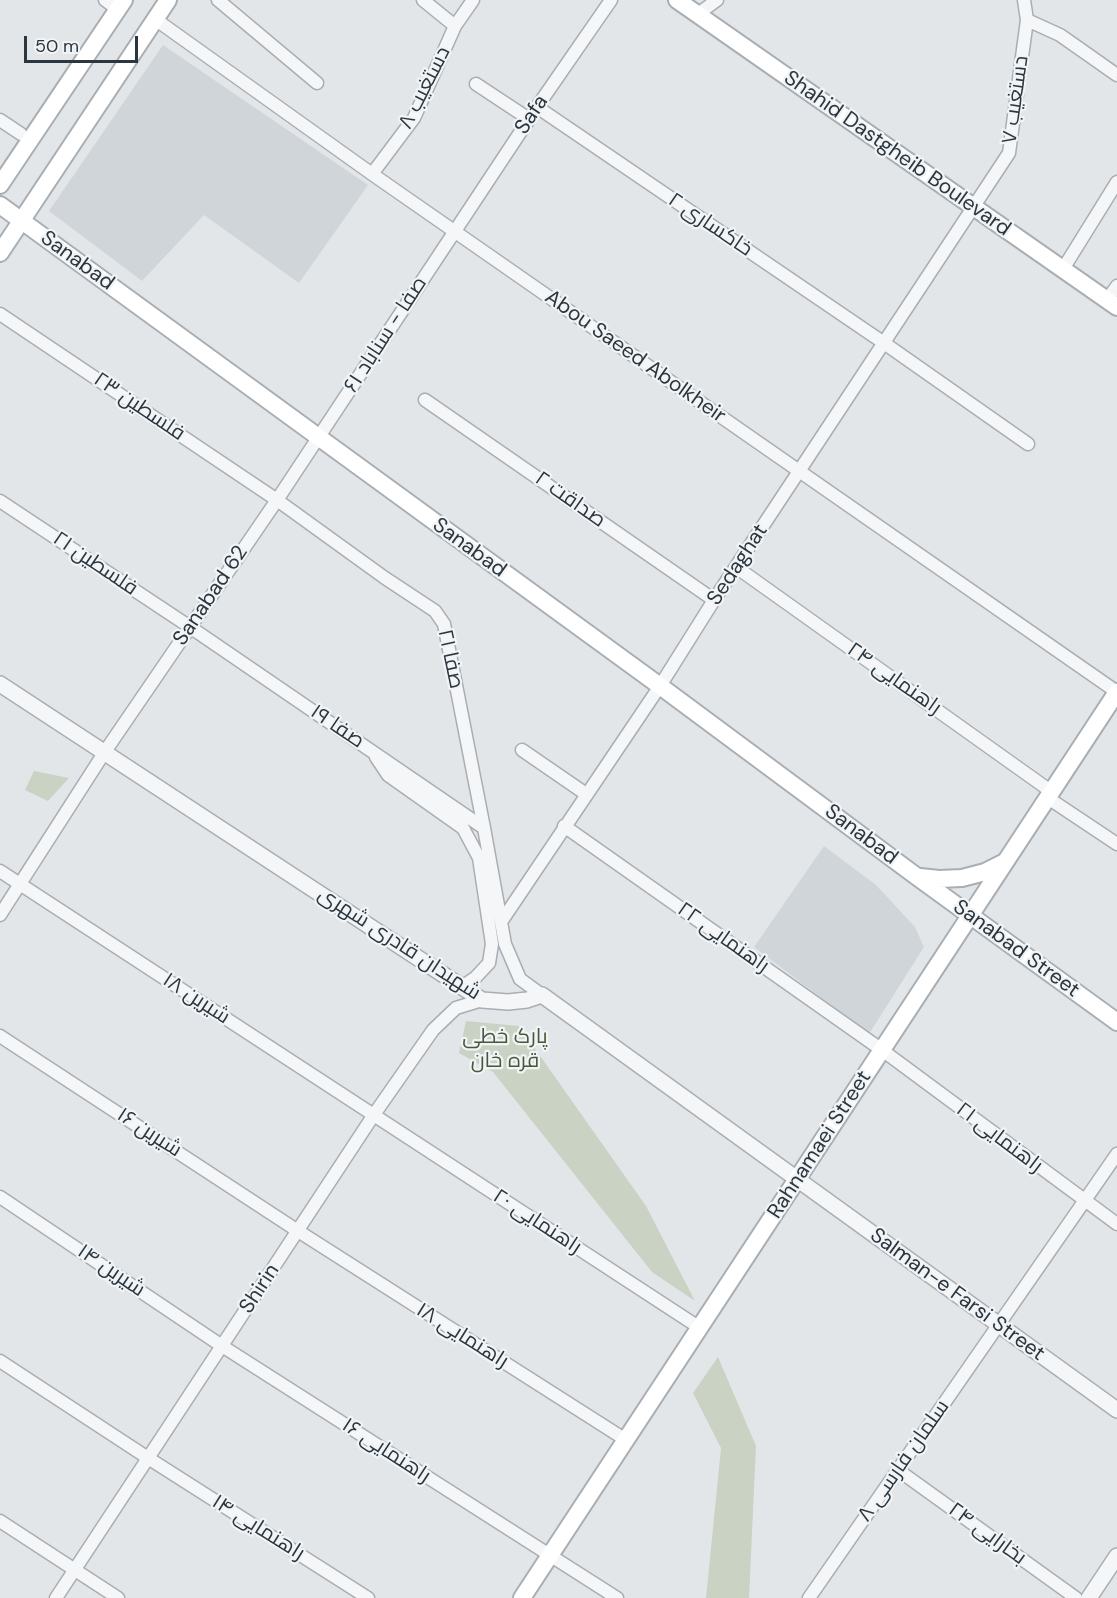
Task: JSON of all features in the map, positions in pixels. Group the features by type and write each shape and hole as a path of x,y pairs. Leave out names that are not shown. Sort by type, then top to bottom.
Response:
{"main road":[{"path":"0,253 168,0"},
{"name":"Shahid Dastgheib Boulevard","path":"677,0 1112,304"},
{"path":"0,185 115,3"},
{"path":"0,205 21,220"},
{"name":"Sanabad","path":"21,220 660,686 916,876"},
{"name":"Rahnamaei Street","path":"522,1598 1117,692"},
{"path":"916,876 939,879 962,878 985,872 1006,862"},
{"name":"Sanabad Street","path":"916,876 1117,1022"}],"street":[{"path":"218,0 316,83"},
{"path":"423,0 455,26"},
{"name":"دستغیب ۸","path":"372,174 414,118 455,26 473,0"},
{"name":"Safa","path":"454,231 611,0"},
{"path":"698,15 717,0"},
{"name":"دستغیب ۷","path":"973,207 1009,153 1027,20 1024,0"},
{"name":"Abou Saeed Abolkheir","path":"155,19 372,174 1117,692"},
{"path":"1027,20 1060,35 1117,75"},
{"path":"476,84 529,119"},
{"name":"خاکساری ۲","path":"537,107 1028,444"},
{"path":"0,120 21,134"},
{"path":"1063,269 1117,182"},
{"name":"Sedaghat","path":"501,922 660,686 714,600 973,207"},
{"name":"صفا - سناباد ۶۱","path":"318,438 454,231"},
{"path":"1112,304 1117,286"},
{"name":"فلسطین ۲۳","path":"0,314 277,500"},
{"name":"صداقت ۲","path":"426,400 714,600"},
{"name":"Sanabad 62","path":"104,753 318,438"},
{"name":"صفا ۲۱","path":"277,500 385,579 435,611 444,624 505,944 519,979 542,995"},
{"name":"فلسطین ۲۱","path":"0,501 190,627"},
{"name":"راهنمایی ۲۴","path":"736,567 1117,844"},
{"name":"صفا ۱۹","path":"190,627 484,828"},
{"name":"شهیدان قادری شهری","path":"0,684 482,1000 508,1002 527,1000 542,995"},
{"path":"522,750 586,794"},
{"path":"373,751 388,775 463,828 478,858 492,944 489,963 475,978 463,986"},
{"path":"0,915 104,753"},
{"name":"راهنمایی ۲۲","path":"564,826 882,1050"},
{"name":"شیرین ۱۸","path":"0,871 373,1116"},
{"path":"542,995 797,1179"},
{"name":"Shirin","path":"56,1598 373,1116 433,1030 456,1008 482,1000"},
{"name":"شیرین ۱۶","path":"0,1036 298,1231"},
{"name":"راهنمایی ۲۱","path":"882,1050 1117,1224"},
{"name":"راهنمایی ۲۰","path":"373,1116 700,1328"},
{"name":"سلمان فارسی ۸","path":"814,1596 898,1470 1117,1154"},
{"name":"Salman-e Farsi Street","path":"797,1179 1117,1410"},
{"name":"شیرین ۱۴","path":"0,1197 222,1346"},
{"name":"راهنمایی ۱۸","path":"298,1231 626,1440"},
{"name":"راهنمایی ۱۶","path":"222,1346 617,1598"},
{"name":"راهنمایی ۱۴","path":"0,1361 368,1598"},
{"name":"بخارایی ۲۴","path":"898,1470 1076,1598"},
{"path":"0,1521 118,1598"},
{"path":"1089,1598 1117,1556"}],"shaded area":[{"path":"163,45 368,185 299,283 204,215 142,281 49,211"},
{"path":"824,846 876,885 915,927 924,947 869,1034 754,947"}],"green space":[{"path":"34,771 69,778 48,801 25,790"},
{"name":"پارک خطی قره خان","path":"466,1021 519,1026 646,1206 695,1301 652,1272 493,1072 459,1053"},
{"path":"718,1357 756,1446 749,1598 706,1598 721,1448 693,1393"}]}
